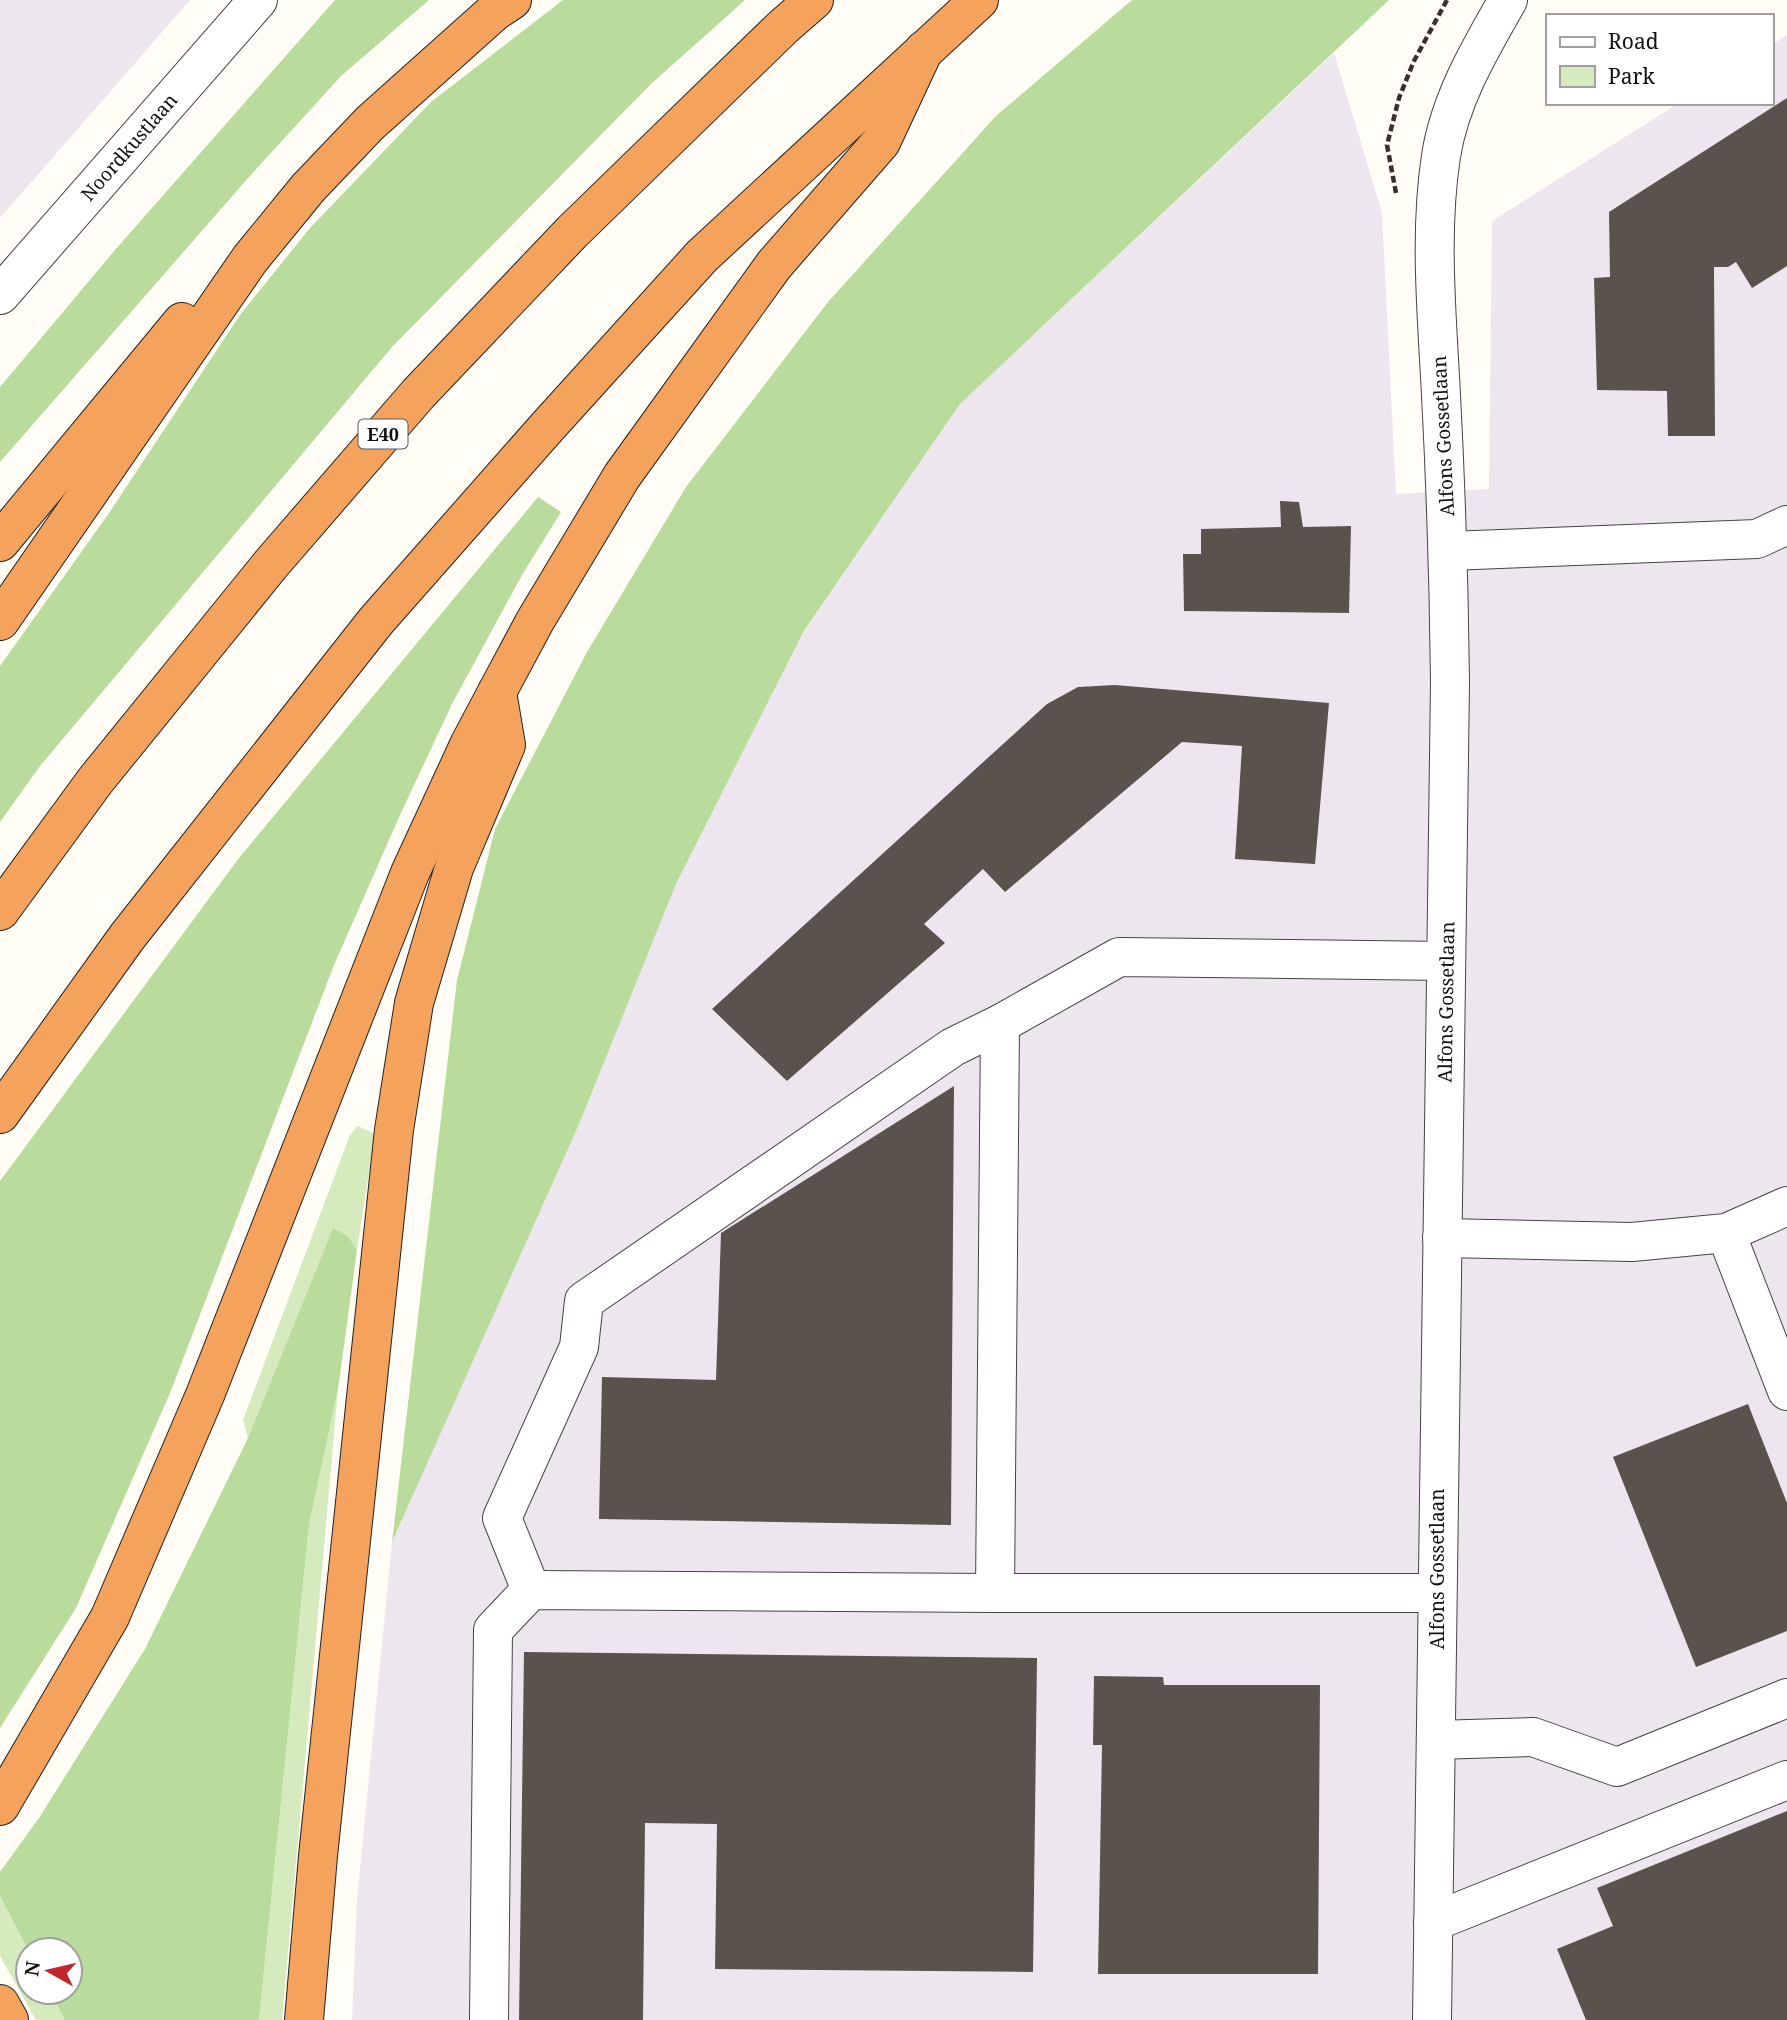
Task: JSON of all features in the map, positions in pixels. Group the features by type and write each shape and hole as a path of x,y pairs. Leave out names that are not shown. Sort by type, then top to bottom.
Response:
{"highway":[{"path":"0,621 250,259 308,188 370,123 494,12 512,0"},
{"name":"E40","path":"0,911 103,770 271,564 418,394 572,232 814,0"},
{"path":"0,1114 127,937 376,621 702,257 979,0"},
{"path":"0,1805 110,1617 205,1395 410,873 470,743 535,621 622,476 774,265 881,142 924,50"},
{"path":"0,542 175,328 250,259"},
{"path":"304,2020 318,1856 394,1130 418,990 454,868 506,745 497,692"},
{"path":"0,2004 9,2020"}],"street":[{"name":"Noordkustlaan","path":"0,295 258,0"},
{"name":"Alfons Gossetlaan","path":"1432,2020 1450,682 1449,551 1435,225 1441,155 1454,105 1479,51 1508,0"},
{"path":"1449,551 1757,539 1787,525"},
{"path":"531,1590 502,1518 579,1347 584,1301 953,1047 1000,1024 1119,957 1446,961"},
{"path":"995,1592 1000,1024"},
{"path":"1443,1238 1632,1241 1726,1233 1787,1206"},
{"path":"1726,1233 1787,1391"},
{"path":"489,2020 493,1630 531,1590 1437,1593"},
{"path":"1436,1740 1533,1737 1617,1767 1787,1698"},
{"path":"1433,1922 1787,1780"}],"shaded area":[{"path":"0,0 190,0 0,218"},
{"path":"1787,35 1787,2020 352,2020 357,1899 392,1542 580,1122 676,884 804,632 960,404 1334,53 1382,213 1396,494 1489,489 1492,221 1676,105 1773,105 1773,44"}],"green space":[{"path":"335,0 429,0 341,76 248,178 0,462 0,387 115,250"},
{"path":"563,0 745,0 651,84 392,347 40,766 0,822 0,666 107,516 240,315 310,228 431,102"},
{"path":"1132,0 1389,0 960,404 804,631 676,884 580,1122 392,1542 457,980 495,829 587,652 686,487 828,302 996,116"},
{"path":"538,497 561,512 522,575 453,702 400,815 334,965 170,1393 76,1608 0,1728 0,1181 239,858"},
{"path":"358,1126 375,1134 357,1250 348,1236 333,1229 248,1438 243,1420 350,1135"},
{"path":"333,1228 348,1236 357,1250 338,1389 309,1525 259,2020 65,2020 58,2006 84,2006 84,1936 21,1936 0,1896 0,1872 39,1818 145,1649 248,1438"},
{"path":"338,1389 282,2020 259,2020 309,1525"},
{"path":"0,1896 21,1936 14,1936 14,1981 0,1956"},
{"path":"28,2006 58,2006 65,2020 36,2020"}],"building":[{"path":"1787,98 1787,266 1752,288 1736,262 1728,267 1714,267 1715,436 1668,436 1667,391 1597,390 1594,278 1610,277 1609,212"},
{"path":"1280,501 1299,502 1303,527 1351,526 1349,613 1184,611 1183,554 1201,554 1201,529 1281,527"},
{"path":"1115,685 1329,703 1315,864 1235,859 1242,746 1182,742 1005,892 983,869 924,924 945,943 787,1081 712,1009 1047,704 1078,687"},
{"path":"954,1086 951,1525 599,1519 602,1377 716,1380 721,1233"},
{"path":"1748,1404 1787,1503 1787,1631 1696,1667 1613,1457"},
{"path":"524,1652 1037,1658 1033,1972 715,1969 717,1824 645,1823 643,2020 519,2020"},
{"path":"1094,1676 1163,1677 1164,1685 1320,1685 1318,1974 1098,1974 1102,1745 1093,1745"},
{"path":"1787,1811 1787,2020 1586,2020 1557,1949 1613,1926 1597,1888"}]}
